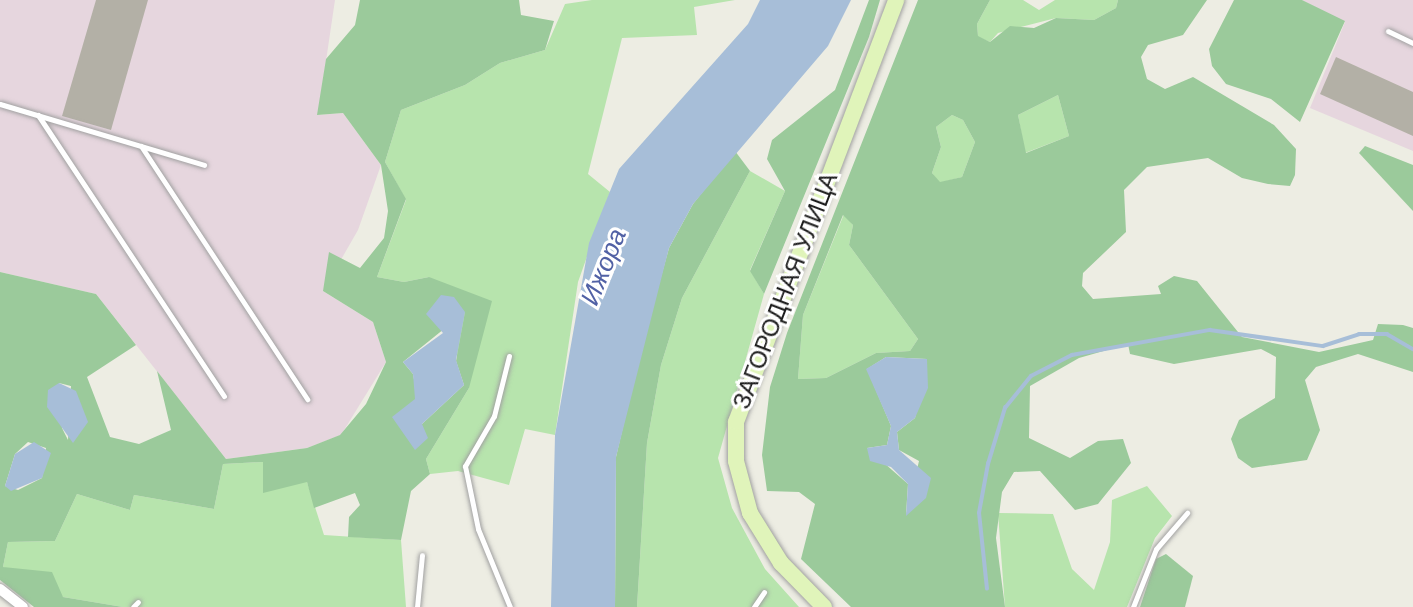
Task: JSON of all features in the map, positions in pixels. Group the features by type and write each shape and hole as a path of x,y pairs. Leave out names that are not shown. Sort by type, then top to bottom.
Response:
{"main road":[{"name":"ЗАГОРОДНАЯ УЛИЦА","path":"824,607 781,563 754,521 738,477 736,422 896,0"}],"street":[{"path":"0,590 23,607"}],"lane":[{"path":"1388,31 1413,43"},
{"path":"0,104 204,165"},
{"path":"38,115 224,396"},
{"path":"141,146 307,399"},
{"path":"509,356 491,423 465,466 478,529 510,607"},
{"path":"1133,607 1156,549 1187,513"},
{"path":"416,607 422,555"},
{"path":"754,607 764,592"}],"shaded area":[{"path":"0,0 335,0 318,115 343,113 381,165 358,230 323,291 373,322 386,362 341,435 307,448 226,459 96,294 0,272"},
{"path":"1302,0 1413,0 1413,151 1310,108 1345,22"}],"green space":[{"path":"360,0 519,0 521,15 554,21 545,50 500,63 465,85 401,110 385,162 406,199 377,277 404,282 429,277 492,301 469,388 426,459 430,474 411,491 401,540 348,537 349,517 360,505 355,493 314,508 307,482 263,493 263,462 223,464 214,509 134,495 130,510 77,494 55,541 8,542 3,567 52,572 63,597 123,607 34,607 0,580 0,272 96,294 136,345 87,377 110,437 139,444 171,430 157,371 226,459 307,448 340,435 366,404 386,362 373,322 323,291 329,252 360,268 384,238 388,211 381,165 343,113 317,115 326,59 355,25","holes":["465,312 456,361 464,385 422,424 413,374 403,362","59,383 71,386 68,440 62,428","28,442 46,448 42,478 18,490 5,486 15,454"]},
{"path":"592,0 735,0 694,7 697,35 622,38 588,174 610,192 578,282 555,435 525,429 509,485 458,471 430,474 426,459 469,388 429,277 404,282 377,277 406,200 385,162 401,110 465,85 500,63 545,50 565,4"},
{"path":"869,0 880,0 869,37 764,294 750,271 785,191 767,159 772,140 835,90"},
{"path":"918,0 990,0 977,24 978,36 990,42 1010,26 1034,28 1056,18 1094,20 1116,8 1118,0 1207,0 1183,35 1148,45 1141,57 1147,79 1165,89 1193,77 1274,125 1296,149 1295,175 1290,186 1268,184 1242,178 1208,158 1147,167 1124,190 1126,232 1083,273 1082,286 1093,299 1161,294 1158,286 1174,276 1197,281 1242,337 1319,352 1373,340 1378,324 1403,325 1413,328 1413,372 1358,354 1316,367 1305,380 1320,430 1307,460 1252,468 1238,458 1231,439 1239,420 1275,398 1276,357 1261,349 1174,364 1130,354 1128,344 1079,358 1030,386 1029,438 1070,458 1098,441 1123,439 1131,463 1098,504 1075,510 1040,471 1014,472 1002,492 996,538 1005,607 851,607 801,559 815,504 799,492 767,491 762,455 770,387 787,333","holes":["1058,95 1069,136 1026,153 1018,115","952,115 963,120 975,142 962,177 940,182 932,173 941,147 936,127","843,215 853,225 849,245 918,339 910,351 876,353 826,378 798,379 803,315","886,357 927,359 915,418 897,432 899,450 919,461 906,515 908,484 867,448 887,445 891,426 867,369"]},
{"path":"990,0 1023,0 1039,10 1055,0 1118,0 1116,8 1094,20 1056,18 998,33 990,42 978,37 977,24"},
{"path":"1234,0 1302,0 1345,21 1300,122 1271,99 1226,84 1212,66 1209,49"},
{"path":"1058,95 1069,136 1025,153 1018,115"},
{"path":"952,115 963,120 975,142 962,177 939,183 932,173 941,147 936,127"},
{"path":"1365,146 1413,165 1413,211 1359,153"},
{"path":"735,151 750,171 682,298 661,365 647,443 637,607 615,607 616,457 642,345 669,248 693,204"},
{"path":"750,171 785,191 750,270 764,294 718,458 732,508 765,569 799,607 637,607 647,443 661,365 682,298"},
{"path":"844,214 853,225 849,245 918,339 910,351 876,353 826,378 798,379 803,315"},
{"path":"263,462 307,482 324,535 401,540 406,607 123,607 63,597 3,567 8,542 55,541 77,494 130,510 134,495 214,509 223,464"},
{"path":"1147,486 1172,516 1155,538 1127,607 1005,607 998,513 1053,514 1072,569 1094,590 1110,542 1112,500"},
{"path":"1166,554 1193,576 1185,607 1140,607 1156,559"}],"water":[{"name":"Ижора","path":"760,0 851,0 828,46 693,204 669,248 616,457 615,607 551,607 555,435 589,243 619,169 748,24"},
{"path":"441,295 454,297 465,312 456,360 464,385 422,424 428,438 415,450 392,417 415,399 413,374 403,362 443,333 426,314"},
{"path":"886,357 927,359 928,388 915,418 897,432 899,450 931,478 926,498 906,516 908,484 891,467 870,461 867,448 887,445 891,426 866,369"},
{"path":"59,383 76,391 88,422 73,443 47,407 48,390"},
{"path":"34,442 51,453 42,478 11,491 5,486 15,454"}],"building":[{"path":"96,0 148,0 111,130 62,116"},
{"path":"1336,57 1413,92 1413,136 1320,94"}],"waterway":[{"path":"987,589 979,513 988,464 1005,408 1031,376 1072,355 1210,330 1323,346 1359,334 1387,334 1413,349"}]}
